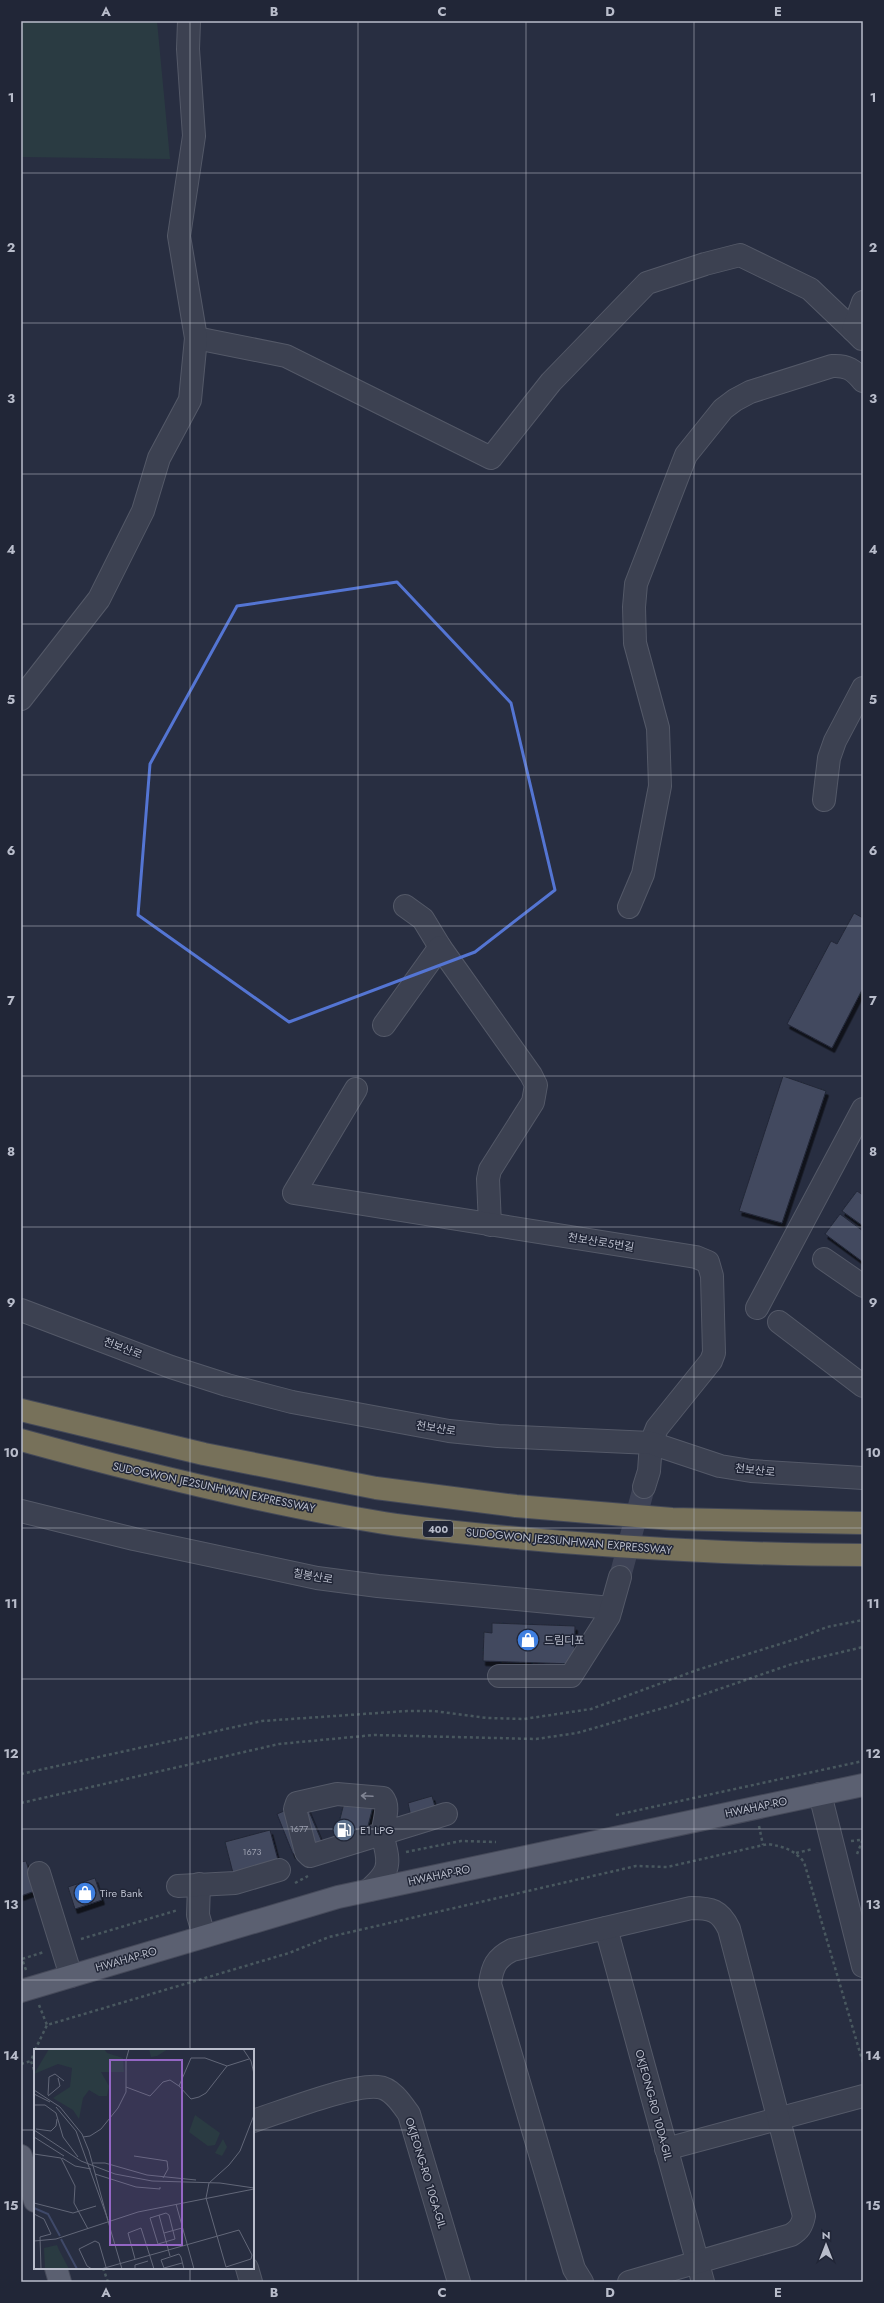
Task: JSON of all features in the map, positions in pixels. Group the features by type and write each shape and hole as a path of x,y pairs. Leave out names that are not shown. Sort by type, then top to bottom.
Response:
{"highway":[{"path":"21,1404 60,1421"},
{"path":"21,1410 60,1421 251,1463 376,1488 516,1506 672,1519 863,1523"},
{"name":"SUDOGWON JE2SUNHWAN EXPRESSWAY","path":"21,1440 111,1465 247,1497 385,1523 501,1537 644,1549 774,1555 863,1555"}],"main road":[{"name":"HWAHAP-RO","path":"21,1991 338,1897 863,1785"},
{"path":"21,2156 34,2198"},
{"path":"56,2269 60,2282"}],"street":[{"path":"21,699 99,599 143,510 159,458 190,400 196,338 179,236 194,136 188,49 189,21"},
{"path":"196,338 286,356 491,458 551,382 647,283 705,264 740,255 810,290 858,335"},
{"path":"858,335 863,302"},
{"path":"629,907 643,874 660,786 658,728 635,643 634,606 636,584 686,455 723,409 735,400 750,392 832,366 845,366 852,369 863,381"},
{"path":"824,800 829,758 835,741 863,688"},
{"path":"405,906 423,919 440,947 536,1085 533,1102 490,1170 488,1179 490,1225"},
{"path":"384,1025 440,947"},
{"name":"천보산로5번길","path":"356,1089 294,1194 696,1257 708,1262 712,1276 714,1353 711,1361 657,1428 651,1443"},
{"path":"757,1308 863,1109"},
{"path":"824,1259 863,1286"},
{"name":"천보산로","path":"21,1310 171,1367 227,1385 292,1402 449,1431 498,1436 651,1443 720,1466 751,1472 863,1478"},
{"path":"779,1322 863,1386"},
{"path":"644,1487 649,1471 651,1443"},
{"name":"칠봉산로","path":"21,1511 134,1539 318,1578 378,1586 611,1608"},
{"path":"499,1676 571,1676 606,1620 620,1577"},
{"path":"820,1794 863,1966"},
{"path":"385,1842 446,1814"},
{"path":"385,1842 392,1861 405,1871 428,1877"},
{"path":"369,1890 384,1874 387,1861 385,1842"},
{"path":"204,1936 189,1885 235,1883 279,1870"},
{"path":"39,1873 71,1976"},
{"path":"582,2282 574,2269 490,1984 492,1971 496,1961 507,1952 691,1908 715,1911 723,1918 729,1929 804,2216 801,2227 791,2235 700,2272 629,2282"},
{"name":"OKJEONG-RO 10DA-GIL","path":"606,1928 700,2272"},
{"name":"OKJEONG-RO 10GA-GIL","path":"254,2121 360,2087 379,2086 397,2097 409,2114 460,2282"},
{"path":"666,2149 863,2096"},
{"path":"248,2269 251,2282"}],"path":[{"path":"21,1774 262,1721 407,1711 434,1711 487,1718 524,1719 591,1709 697,1670 796,1639 827,1627 863,1620"},
{"path":"21,1803 279,1744 374,1735 536,1739 577,1733 670,1706 792,1664 863,1647"},
{"path":"612,1816 863,1761"},
{"path":"409,1852 461,1841 498,1842"},
{"path":"78,1940 181,1909"},
{"path":"34,2052 31,2060 34,2070"},
{"path":"21,2064 31,2060"},
{"path":"103,2269 108,2282"}],"highlighted area":[{"path":"397,582 511,703 555,890 475,952 289,1022 138,915 150,764 237,606"}],"shaded area":[{"path":"21,21 157,21 170,159 21,157"}],"building":[{"path":"854,913 863,918 863,988 832,1048 787,1024 831,941 837,944"},
{"path":"783,1076 826,1091 782,1223 739,1211"},
{"path":"857,1191 863,1195 863,1226 842,1211"},
{"path":"840,1214 863,1231 863,1262 825,1234"},
{"path":"492,1623 575,1626 574,1664 483,1661 484,1632 492,1633"},
{"path":"432,1796 436,1810 411,1817 408,1803"},
{"path":"345,1799 373,1806 366,1834 338,1827"},
{"path":"305,1802 322,1842 293,1854 277,1814"},
{"path":"270,1830 278,1860 233,1873 225,1842"},
{"path":"26,1861 35,1891 21,1896 21,1862"},
{"path":"95,1878 102,1900 75,1909 68,1887"}],"tunnel":[{"path":"620,1577 644,1487"}],"place":[{"name":"드림디포","path":"528,1640"},
{"name":"E1 LPG","path":"344,1830"},
{"name":"Tire Bank","path":"85,1893"}]}
